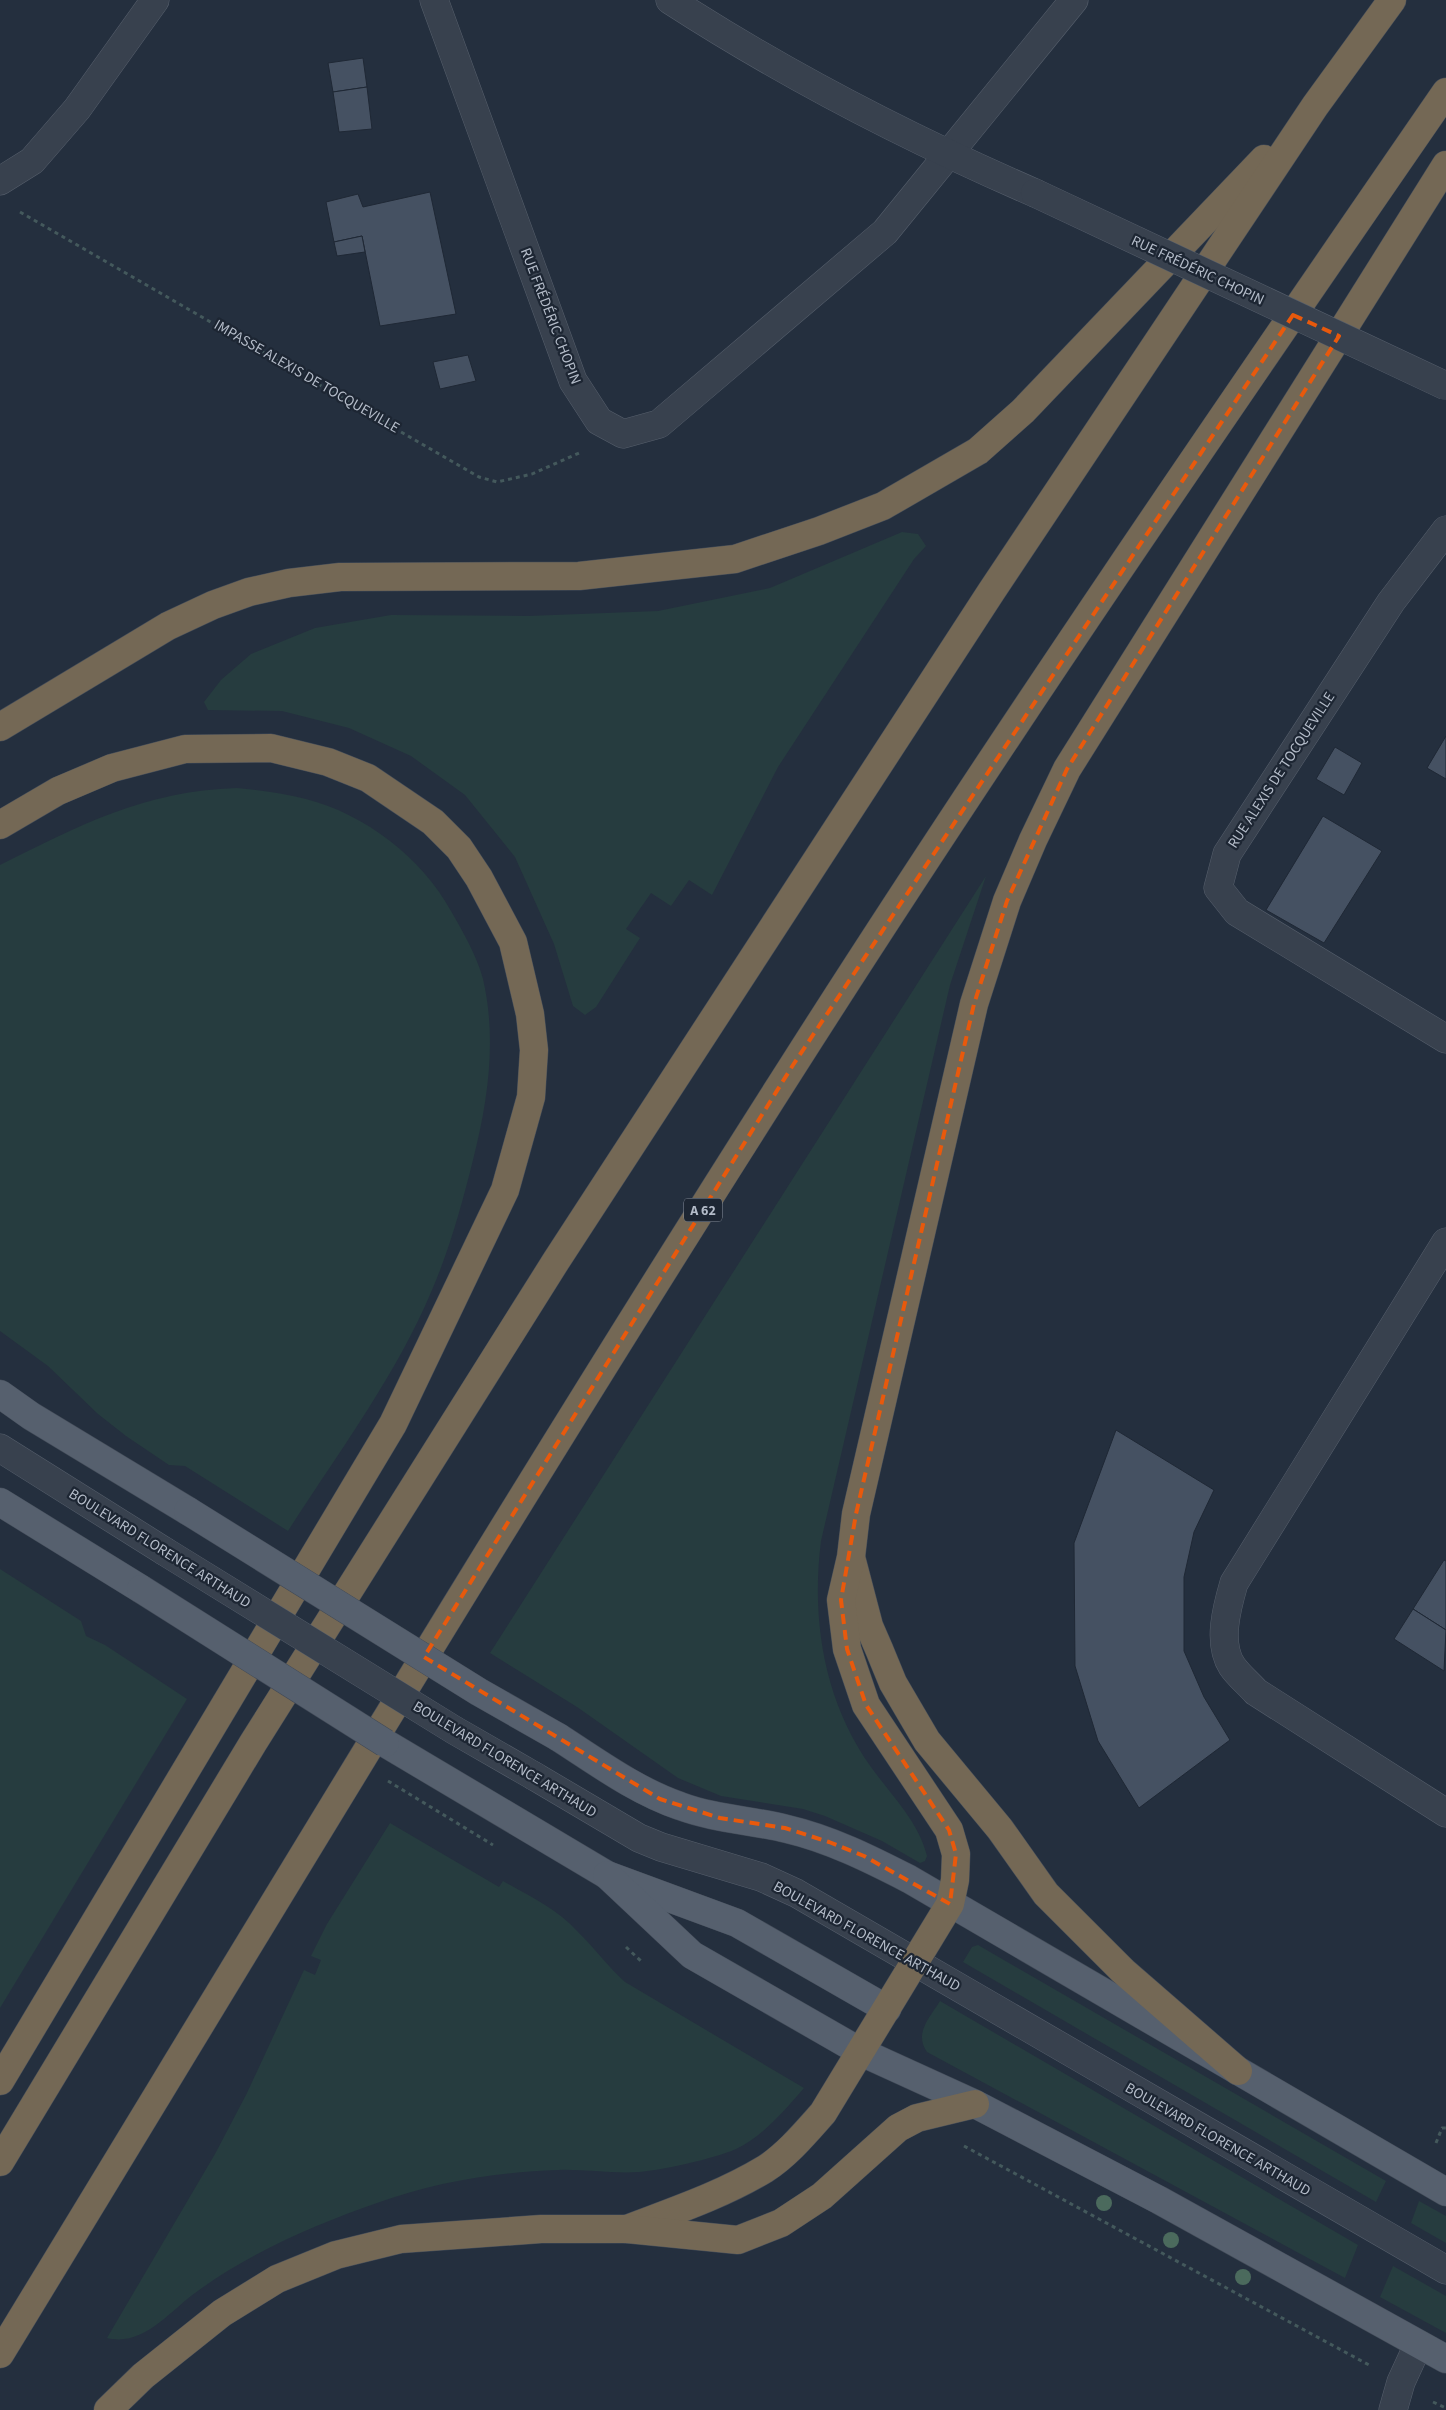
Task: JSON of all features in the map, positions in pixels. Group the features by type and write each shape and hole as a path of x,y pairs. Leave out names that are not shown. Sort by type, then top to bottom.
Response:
{"highway":[{"path":"0,2162 253,1742 556,1261 991,592 1315,106 1392,0"},
{"name":"A 62","path":"0,2354 460,1598 793,1065 1189,466 1446,92"},
{"path":"0,727 168,626 212,605 249,592 289,583 340,577 579,576 735,559 819,531 884,506 978,450 1023,411 1315,106"},
{"path":"627,2229 718,2194 766,2168 801,2137 823,2114 950,1904 956,1854 949,1830 866,1706 847,1649 841,1600 851,1557 856,1514 974,1004 1006,901 1067,769 1446,166"},
{"path":"0,825 58,791 112,768 185,749 271,748 328,762 368,778 433,822 459,848 479,878 513,942 530,1014 534,1050 531,1097 505,1190 393,1424 0,2081"},
{"path":"851,1557 869,1626 893,1683 927,1741 1000,1829 1046,1894 1122,1971 1238,2071"},
{"path":"108,2410 143,2376 222,2313 277,2279 336,2255 401,2239 464,2233 542,2229 627,2229 738,2240 781,2223 822,2196 898,2128 917,2118 975,2104"}],"main road":[{"path":"0,1394 32,1416 471,1687 660,1798 720,1818 785,1828 829,1842 864,1856 1446,2192"},
{"path":"0,1502 434,1773 510,1815 607,1875 737,1923 887,2009"},
{"path":"607,1875 692,1955 861,2052 975,2104 1159,2200 1446,2359"}],"street":[{"path":"0,181 32,161 77,109 155,0"},
{"name":"RUE FRÉDÉRIC CHOPIN","path":"434,0 574,381 599,421 623,434"},
{"name":"RUE FRÉDÉRIC CHOPIN","path":"670,0 728,38 857,110 948,155 1035,193 1446,386"},
{"path":"623,434 659,424 885,232 1074,0"},
{"name":"RUE ALEXIS DE TOCQUEVILLE","path":"1446,530 1391,602 1227,854 1218,888 1236,912 1446,1039"},
{"path":"1446,1242 1234,1583 1225,1616 1225,1642 1231,1665 1256,1692 1446,1813"},
{"name":"BOULEVARD FLORENCE ARTHAUD","path":"0,1448 454,1730 639,1838 661,1847 760,1877 796,1893 1446,2270"},
{"path":"1393,2410 1401,2382 1418,2345"}],"path":[{"name":"IMPASSE ALEXIS DE TOCQUEVILLE","path":"17,210 479,477 497,482 532,474 623,434"},
{"path":"962,2144 1371,2366"},
{"path":"1436,2404 1446,2408"}],"highlighted area":[{"path":"1293,315 1339,336 1067,769 1007,901 974,1004 856,1514 841,1600 847,1649 866,1705 949,1830 956,1854 950,1904 864,1856 829,1842 785,1828 720,1818 660,1799 424,1657 793,1065"}],"green space":[{"path":"902,532 918,534 926,546 914,559 778,767 712,895 689,880 671,906 651,893 626,929 640,938 596,1007 585,1015 573,1006 554,944 515,857 465,795 411,756 349,728 282,711 208,710 204,702 221,680 251,654 315,628 391,615 528,616 658,611 770,588"},
{"path":"237,788 289,795 328,806 370,827 408,856 439,892 469,944 483,979 489,1024 489,1070 483,1115 460,1209 432,1290 418,1322 384,1383 288,1531 185,1466 169,1465 126,1436 98,1414 48,1366 0,1331 0,865 86,824 142,803 203,791"},
{"path":"986,876 950,985 821,1541 818,1571 820,1630 832,1687 842,1715 855,1742 871,1767 904,1809 918,1832 927,1856 925,1861 920,1863 882,1841 825,1816 803,1809 721,1796 678,1778 577,1707 490,1653"},
{"path":"0,1569 81,1621 86,1636 105,1645 187,1699 0,2008"},
{"path":"390,1823 499,1887 503,1881 542,1903 569,1923 625,1982 804,2088 773,2122 755,2138 736,2149 702,2160 639,2172 558,2170 466,2179 421,2189 377,2203 283,2241 237,2265 195,2293 144,2333 120,2339 107,2338 215,2154 247,2093 304,1970 315,1975 321,1960 311,1956 327,1924"},
{"path":"978,1945 1386,2181 1376,2202 963,1962 972,1947"},
{"path":"940,2001 1358,2245 1345,2278 927,2052 923,2045 922,2032"},
{"path":"1419,2201 1446,2216 1446,2243 1411,2223"},
{"path":"1393,2266 1446,2296 1446,2333 1380,2297"}],"building":[{"path":"363,58 367,87 333,92 328,63"},
{"path":"367,87 372,129 339,132 333,92"},
{"path":"430,192 456,314 380,326 362,236 334,242 326,202 358,194 363,207"},
{"path":"362,236 365,252 337,256 334,242"},
{"path":"468,355 476,381 440,389 433,362"},
{"path":"1446,736 1446,779 1427,768"},
{"path":"1335,747 1362,763 1344,795 1316,779"},
{"path":"1323,816 1382,851 1324,943 1266,910"},
{"path":"1116,1430 1214,1490 1194,1532 1184,1577 1184,1651 1204,1697 1230,1740 1139,1808 1098,1741 1075,1666 1074,1543"},
{"path":"1444,1560 1446,1561 1446,1630 1413,1609"},
{"path":"1413,1609 1446,1630 1444,1671 1394,1639"}]}
